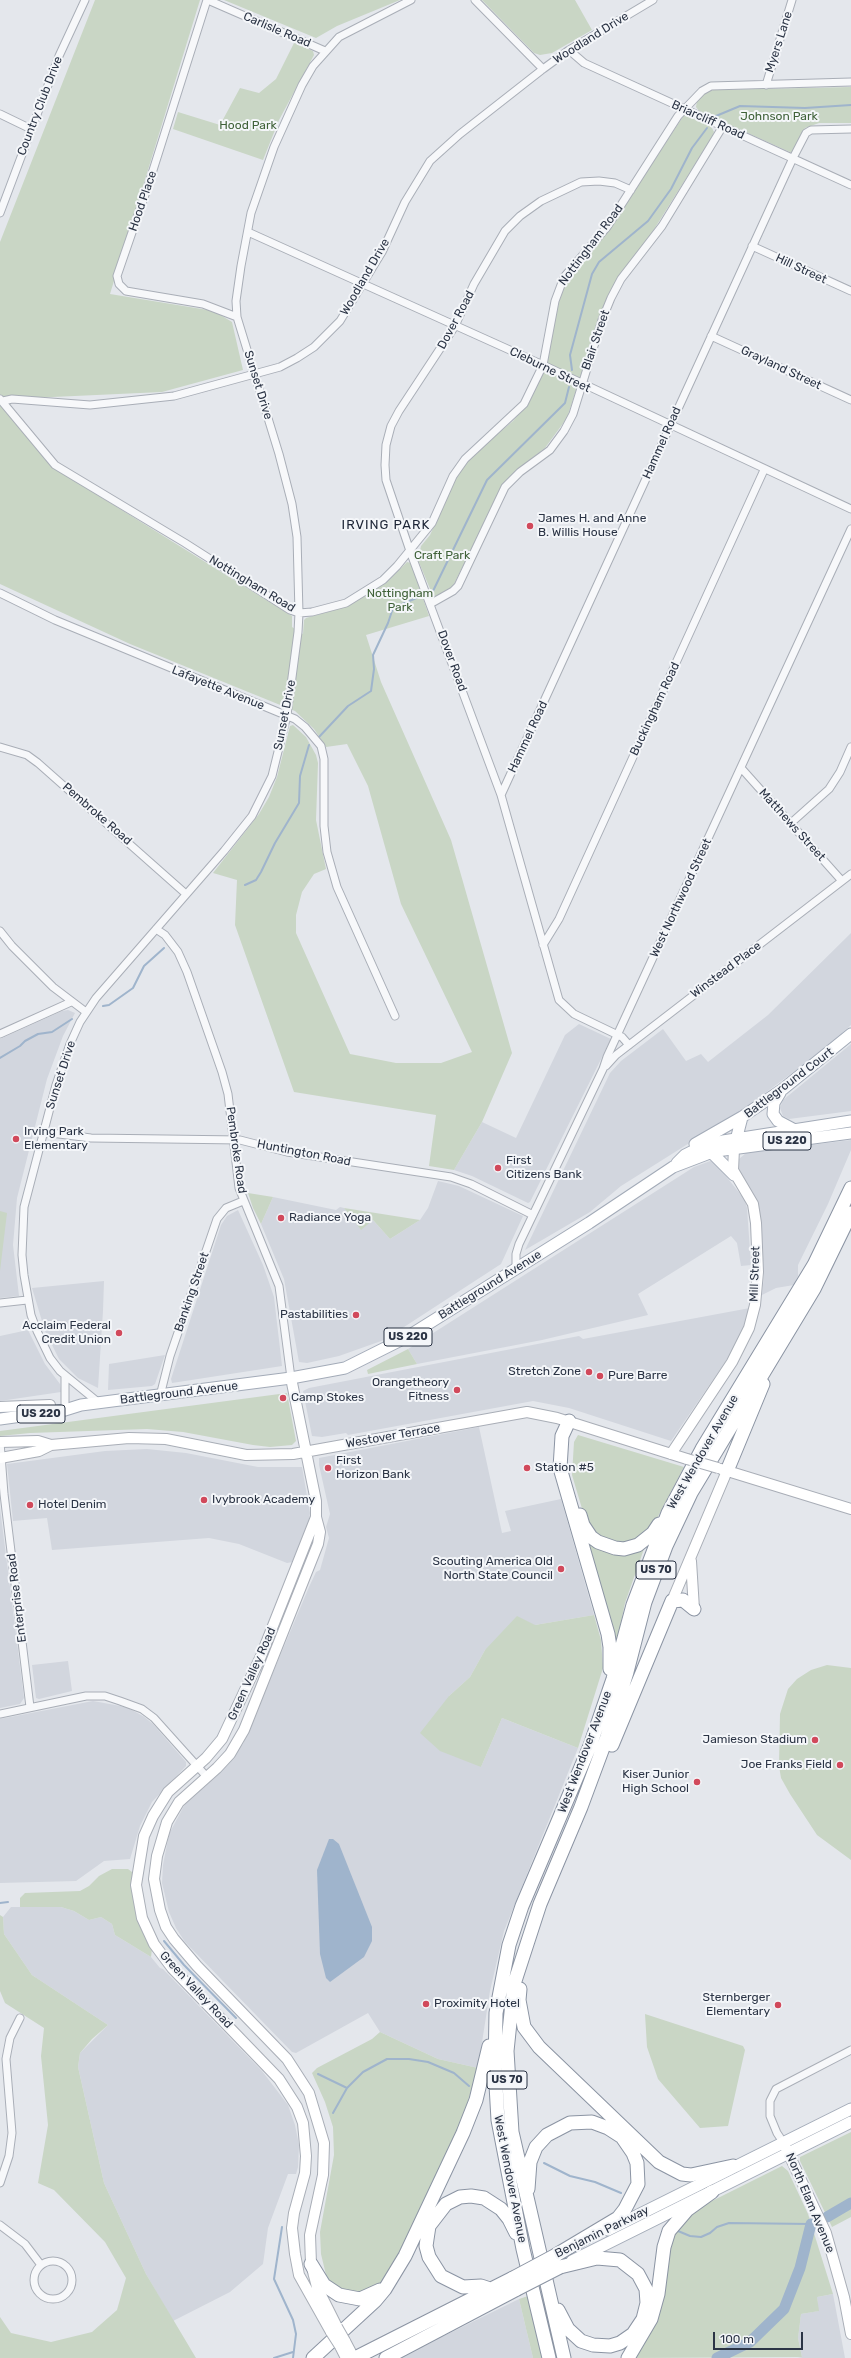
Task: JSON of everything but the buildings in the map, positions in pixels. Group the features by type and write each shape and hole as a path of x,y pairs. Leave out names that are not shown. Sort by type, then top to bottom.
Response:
{"highway":[{"name":"West Wendover Avenue","path":"549,2358 523,2250 498,2120 495,2068 496,2013 503,1970 515,1925 590,1746 635,1598 668,1513 702,1449 814,1265 851,1188"},
{"name":"West Wendover Avenue","path":"564,2358 547,2278 515,2152 507,2078 511,2007 523,1953 540,1904 581,1807 617,1706 645,1602 666,1546 691,1493 799,1315 828,1263 851,1213"},
{"path":"828,1263 851,1234"},
{"path":"722,1470 776,1353"},
{"path":"569,1422 568,1470 583,1525 591,1537 608,1547 624,1549 632,1547 644,1541 653,1533 668,1513"},
{"path":"569,1422 562,1436 560,1468 608,1634 611,1661 607,1694"},
{"path":"581,1807 598,1779 672,1601 683,1600 694,1609"},
{"path":"523,1953 519,2000 521,2016 524,2027 539,2047 652,2155 667,2167 692,2175 733,2166"},
{"path":"313,2358 375,2301 396,2273 418,2231 476,2100 496,2013"},
{"path":"529,2206 528,2178 530,2162 536,2147 547,2135 564,2126 581,2121 600,2124 622,2137 637,2163 638,2184 631,2201 618,2218 574,2246"},
{"path":"628,2358 651,2319 658,2294 664,2247 669,2231 687,2210 712,2192"},
{"path":"490,2289 481,2286 463,2287 454,2284 441,2276 434,2266 426,2246 426,2237 429,2226 440,2209 460,2197 484,2198 501,2209 509,2219 523,2250"},
{"name":"Benjamin Parkway","path":"386,2358 515,2283 556,2255 574,2246"},
{"path":"547,2278 563,2321 574,2336 586,2343 602,2346 620,2343 639,2327 646,2311 647,2297 643,2281 633,2268 620,2260 605,2258 560,2267"},
{"path":"311,2264 324,2285 339,2295 355,2299 374,2295 383,2288 396,2273"},
{"name":"Benjamin Parkway","path":"354,2358 490,2289 515,2283 560,2267"}],"main road":[{"name":"Battleground Court","path":"735,1144 742,1117 783,1090 851,1034"},
{"path":"783,1090 774,1103 773,1114 778,1122 793,1129"},
{"name":"US 220","path":"685,1155 695,1144 742,1117"},
{"name":"Battleground Avenue","path":"673,1167 735,1144 793,1129 851,1121"},
{"name":"Battleground Avenue","path":"0,1419 65,1410 82,1405 291,1378 345,1368 407,1337 673,1167 685,1155 707,1145 735,1144 851,1133"},
{"path":"734,1175 733,1164 735,1144"},
{"path":"712,1153 734,1175"},
{"name":"Mill Street","path":"671,1454 732,1362 749,1328 755,1305 758,1272 753,1204 747,1191 734,1175"},
{"name":"Pembroke Road","path":"291,1378 306,1452"},
{"path":"0,1407 50,1405"},
{"name":"Battleground Avenue","path":"0,1412 50,1405 82,1405"},
{"name":"Westover Terrace","path":"1,1458 39,1451 51,1445 130,1438 166,1439 251,1455 267,1456 306,1452 527,1412 542,1413 851,1510"},
{"name":"Westover Terrace","path":"0,1442 38,1441 51,1445"},
{"name":"Green Valley Road","path":"306,1452 316,1501 316,1517 320,1532 318,1544 253,1709 230,1754 179,1802 167,1822 156,1866 156,1894 166,1927 174,1939 197,1966 287,2059 309,2093 324,2143 323,2175 310,2235 311,2264 317,2287 334,2329"},
{"path":"672,1601 692,1553 722,1470"},
{"name":"Green Valley Road","path":"316,1517 238,1708 222,1739 197,1766 168,1792 153,1816 144,1836 137,1870 138,1899 142,1918 154,1944 172,1968 279,2079 297,2107 303,2123 306,2156 305,2173 294,2213 292,2228 299,2275 342,2343 354,2358"},
{"path":"692,1553 691,1571 694,1609"},
{"name":"Benjamin Parkway","path":"574,2246 708,2181 733,2166 851,2108"},
{"name":"Benjamin Parkway","path":"560,2267 851,2122"},
{"name":"North Elam Avenue","path":"783,2142 826,2234 844,2297 851,2334"},
{"name":"Green Valley Road","path":"342,2343 346,2358"}],"street":[{"name":"Country Club Drive","path":"0,213 59,56 85,0"},
{"name":"Carlisle Road","path":"208,0 325,51"},
{"name":"Hood Place","path":"208,0 148,186 117,276 119,284 126,291 203,304 237,317"},
{"name":"Sunset Drive","path":"99,1403 65,1376 47,1354 31,1316 22,1255 24,1207 62,1066 70,1044 86,1012 224,851 252,816 272,776 287,715 299,613 297,537 292,504 237,317 238,283 257,194 274,147 302,85 325,51 339,37 357,26 411,0"},
{"path":"475,0 542,69"},
{"name":"Woodland Drive","path":"2,400 12,399 72,405 112,404 194,392 280,367 314,346 340,321 382,252 418,179 430,161 460,134 542,69 569,50 653,0"},
{"name":"Myers Lane","path":"766,85 792,0"},
{"name":"Briarcliff Road","path":"569,50 576,58 584,63 851,185"},
{"name":"Nottingham Road","path":"2,400 37,446 54,465 185,543 290,610 299,613 326,609 346,603 383,580 410,551 432,523 453,476 465,460 476,447 524,404 543,365 555,301 564,277 607,227 684,109 702,90 711,86 851,82"},
{"path":"0,114 31,129"},
{"name":"Blair Street","path":"430,604 453,591 458,586 506,487 520,472 550,450 564,431 573,414 602,320 621,279 662,226 723,126"},
{"name":"Hammel Road","path":"501,795 793,158 806,134 811,130 851,129"},
{"name":"Dover Road","path":"628,1045 618,1035 574,1014 559,1000 501,795 410,551 386,480 386,445 391,426 399,411 455,326 494,248 505,231 520,216 541,202 581,182 599,181 615,183 631,190"},
{"name":"Cleburne Street","path":"248,232 543,365 581,385 851,510"},
{"name":"Hill Street","path":"752,246 851,291"},
{"name":"Grayland Street","path":"711,336 851,400"},
{"name":"Buckingham Road","path":"543,945 559,919 764,470"},
{"name":"West Northwood Street","path":"516,1268 516,1254 533,1215 603,1069 851,529"},
{"name":"Lafayette Avenue","path":"0,593 55,620 287,715 305,727 321,746 324,759 324,826 332,872 345,908 395,1016"},
{"name":"Pembroke Road","path":"0,747 27,755 38,763 186,894"},
{"path":"791,824 829,788 840,772 851,748"},
{"name":"Matthews Street","path":"742,769 842,881"},
{"name":"Winstead Place","path":"603,1069 628,1045 851,874"},
{"name":"Pembroke Road","path":"156,929 165,935 178,952 187,972 228,1094 237,1175 243,1201 279,1286 291,1378"},
{"path":"0,931 35,970 71,1002 86,1012"},
{"path":"0,1034 71,1002"},
{"name":"Huntington Road","path":"43,1132 91,1138 233,1139 286,1152 450,1177 471,1184 533,1215"},
{"name":"Banking Street","path":"160,1396 168,1362 217,1219 226,1208 243,1201"},
{"path":"0,1303 28,1300"},
{"path":"65,1376 67,1392 65,1404"},
{"name":"Enterprise Road","path":"0,1442 30,1707"},
{"path":"0,1714 86,1696 105,1696 142,1710 154,1718 206,1777"},
{"path":"0,2183 9,2156 12,2133 6,2073 8,2046 20,2018"},
{"path":"0,2044 8,2046"},
{"path":"783,2142 770,2121 770,2101 776,2089 851,2050"},
{"path":"0,2226 25,2244 41,2265"},
{"path":"46,2262 58,2262 68,2269 72,2280 71,2286 64,2296 51,2300 39,2294 33,2282 34,2276 41,2265 46,2262"}],"shaded area":[{"path":"851,933 851,1025 823,1050 745,1108 621,1186 590,1212 525,1250 610,1073 621,1061 663,1029 686,1061 701,1054 708,1062 768,1015"},
{"name":"Irving Park Elementary","path":"68,1010 75,1013 63,1036 47,1079 17,1198 13,1245 19,1296 0,1298 0,1039 62,1011"},
{"path":"579,1024 611,1039 530,1202 528,1203 472,1176 454,1170 482,1122 516,1138 565,1035"},
{"path":"851,1044 851,1111 789,1119 783,1116 780,1108 783,1100"},
{"path":"851,1140 851,1150 828,1204 798,1265 798,1276 794,1285 776,1288 762,1295 764,1275 760,1216 754,1196 738,1170 739,1159 746,1153"},
{"path":"713,1160 745,1200 747,1208 751,1265 741,1266 737,1243 731,1236 638,1294 648,1315 542,1340 417,1364 408,1349 694,1167"},
{"path":"438,1181 459,1186 523,1216 501,1264 384,1340 339,1356 307,1363 299,1362 284,1279 261,1224 273,1197 336,1210 340,1207 344,1208 361,1229 372,1219 390,1239 420,1220 428,1208"},
{"path":"238,1210 263,1265 274,1297 282,1366 172,1383 171,1379 221,1225 227,1216"},
{"path":"104,1281 98,1388 78,1378 59,1359 45,1331 32,1288"},
{"path":"750,1308 745,1325 732,1352 671,1441 569,1408 533,1401 348,1435 346,1433 322,1437 312,1436 303,1391 309,1388 579,1336 583,1339"},
{"path":"28,1330 45,1364 60,1384 61,1392 0,1401 0,1336"},
{"path":"165,1355 155,1384 152,1386 108,1390 109,1364"},
{"path":"479,1427 502,1533 511,1531 505,1511 561,1499 594,1615 535,1625 485,1650 470,1677 449,1696 481,1767 502,1718 578,1748 504,1931 490,1991 478,2068 438,2059 380,2032 368,2013 296,2053 292,2052 185,1942 176,1928 169,1912 162,1883 163,1865 169,1834 185,1804 220,1773 243,1744 309,1587 316,1572 320,1570 329,1538 326,1527 330,1514 319,1465 319,1458"},
{"path":"147,1449 186,1453 258,1467 302,1467 310,1513 309,1521 293,1562 287,1563 239,1544 209,1538 52,1550 47,1518 13,1521 7,1464 105,1451"},
{"path":"0,1508 24,1698 20,1704 0,1708"},
{"path":"68,1661 72,1691 39,1699 36,1698 32,1665"},
{"path":"93,1701 126,1707 143,1716 153,1724 186,1762 186,1766 152,1802 140,1826 130,1859 104,1861 76,1881 0,1883 0,1719"},
{"path":"11,1907 61,1907 74,1911 89,1920 101,1917 112,1924 115,1935 151,1957 160,1968 163,1969 262,2071 288,2105 295,2125 299,2145 298,2167 296,2174 288,2174 268,2228 263,2264 230,2292 173,2321 146,2274 104,2183 78,2067 80,2053 108,2025 32,1975 4,1934 3,1917"},
{"path":"833,2294 845,2358 797,2358 802,2357 798,2338 801,2314 818,2311 817,2297"},
{"path":"519,2299 533,2358 399,2358"}],"green space":[{"name":"Nottingham Park","path":"95,0 200,0 110,294 214,311 232,322 243,370 162,392 9,399 16,424 51,466 292,616 292,627 303,634 304,620 306,618 348,606 386,583 407,562 411,563 429,616 366,635 381,682 451,840 512,1053 482,1122 454,1170 429,1166 436,1115 294,1092 235,925 237,880 213,873 259,814 269,797 277,777 290,726 293,725 306,737 316,755 318,763 316,820 326,869 314,874 302,892 296,915 296,933 350,1054 396,1063 441,1063 472,1052 401,904 368,786 347,744 326,747 314,729 295,711 130,644 0,584 0,242"},
{"path":"224,0 400,0 337,26 316,38"},
{"path":"482,0 575,0 592,30 552,53 540,55 534,53"},
{"name":"Hood Park","path":"294,43 313,51 314,55 279,120 263,160 173,129 178,112 220,125 240,88 259,93 276,79"},
{"name":"Johnson Park","path":"851,87 851,123 819,123 805,128 792,153 699,111 696,107 697,101 704,93 713,90"},
{"name":"Craft Park","path":"684,115 711,126 714,132 653,231 612,291 601,313 567,418 545,448 517,470 503,485 454,584 449,591 436,597 433,596 418,560 421,546 430,535 456,478 476,452 513,421 526,405 544,371 559,302 567,279 608,231"},
{"path":"248,1193 273,1197 261,1224 253,1208"},
{"path":"344,1208 420,1220 390,1239 373,1220 361,1230"},
{"path":"0,1211 7,1213 0,1271"},
{"path":"408,1349 417,1364 368,1374 367,1370"},
{"path":"287,1393 296,1441 292,1445 270,1447 183,1432 147,1429 30,1433 0,1436 0,1431"},
{"path":"578,1435 684,1467 654,1524 632,1543 604,1542 586,1522 572,1475 574,1442"},
{"path":"581,1529 592,1543 645,1546 625,1603 615,1652"},
{"path":"594,1615 601,1640 603,1668 578,1748 502,1718 481,1767 440,1751 420,1733 449,1696 470,1677 485,1650 517,1616 535,1625"},
{"name":"Jamieson Stadium","path":"827,1665 851,1668 851,1860 817,1835 781,1778 779,1766 780,1714 788,1689 797,1679 811,1670"},
{"path":"112,1869 128,1869 132,1872 136,1913 152,1949 151,1957 115,1935 112,1924 101,1917 89,1920 74,1911 61,1907 20,1907 20,1898 25,1893 80,1891 89,1886 99,1876"},
{"path":"0,1915 3,1917 4,1934 32,1975 108,2025 92,2039 80,2053 78,2067 104,2183 146,2274 196,2358 0,2358 0,2317 11,2333 51,2342 92,2332 117,2310 126,2278 105,2242 54,2190 38,2183 48,2125 41,2056 44,2028 5,2003 0,1991"},
{"path":"645,2014 743,2046 745,2050 728,2126 700,2128 658,2079 647,2047"},
{"path":"380,2032 438,2059 478,2068 458,2133 428,2198 392,2267 379,2285 359,2293 346,2292 333,2285 327,2279 321,2254 320,2232 334,2155 333,2127 325,2102 312,2073 317,2068 372,2039"},
{"path":"851,2132 851,2217 832,2227 800,2161 800,2157"},
{"path":"782,2166 788,2171 808,2214 833,2294 817,2297 819,2311 801,2314 798,2338 802,2357 634,2358 651,2332 659,2311 671,2236 698,2208"},
{"path":"528,2296 542,2358 533,2358 519,2299"}],"water":[{"path":"329,1839 333,1839 339,1844 372,1927 372,1941 364,1957 330,1982 326,1978 320,1954 317,1870"}],"waterway":[{"path":"716,116 740,106 805,108 851,105"},
{"path":"572,370 570,355 592,274 599,262 648,221 671,189 692,148 707,128"},
{"path":"433,591 487,480 565,403 569,387"},
{"path":"319,737 348,706 371,691 374,669 373,655 388,623 393,608 421,596"},
{"path":"245,885 256,880 275,843 299,803 300,776 309,745"},
{"path":"103,1006 109,1005 133,988 144,966 164,948"},
{"path":"0,1058 20,1046 25,1041 38,1034 52,1032 72,1019"},
{"path":"0,1903 8,1902"},
{"path":"164,1941 184,1965 236,2018"},
{"path":"333,2113 347,2088 363,2072 387,2059 409,2059 428,2062 454,2073 469,2086"},
{"path":"318,2074 347,2088"},
{"path":"544,2163 570,2176 595,2182 621,2193"},
{"path":"827,2217 851,2203"},
{"path":"678,2231 690,2236 701,2237 710,2233 717,2227 729,2223 811,2224"},
{"path":"717,2358 750,2342 784,2309 800,2268 811,2224"},
{"path":"282,2227 274,2279 293,2320 296,2334 293,2358"},
{"path":"274,2358 293,2352"}],"place":[{"name":"James H. and Anne B. Willis House","path":"530,526"},
{"name":"Irving Park Elementary","path":"16,1139"},
{"name":"First Citizens Bank","path":"498,1168"},
{"name":"Radiance Yoga","path":"281,1218"},
{"name":"Pastabilities","path":"356,1315"},
{"name":"Acclaim Federal Credit Union","path":"119,1333"},
{"name":"Stretch Zone","path":"589,1372"},
{"name":"Pure Barre","path":"600,1376"},
{"name":"Orangetheory Fitness","path":"457,1390"},
{"name":"Camp Stokes","path":"283,1398"},
{"name":"First Horizon Bank","path":"328,1468"},
{"name":"Station #5","path":"527,1468"},
{"name":"Ivybrook Academy","path":"204,1500"},
{"name":"Hotel Denim","path":"30,1505"},
{"name":"Scouting America Old North State Council","path":"561,1569"},
{"name":"Jamieson Stadium","path":"815,1740"},
{"name":"Joe Franks Field","path":"840,1765"},
{"name":"Kiser Junior High School","path":"697,1782"},
{"name":"Proximity Hotel","path":"426,2004"},
{"name":"Sternberger Elementary","path":"778,2005"}],"district":[{"name":"IRVING PARK","path":"386,525"}]}
